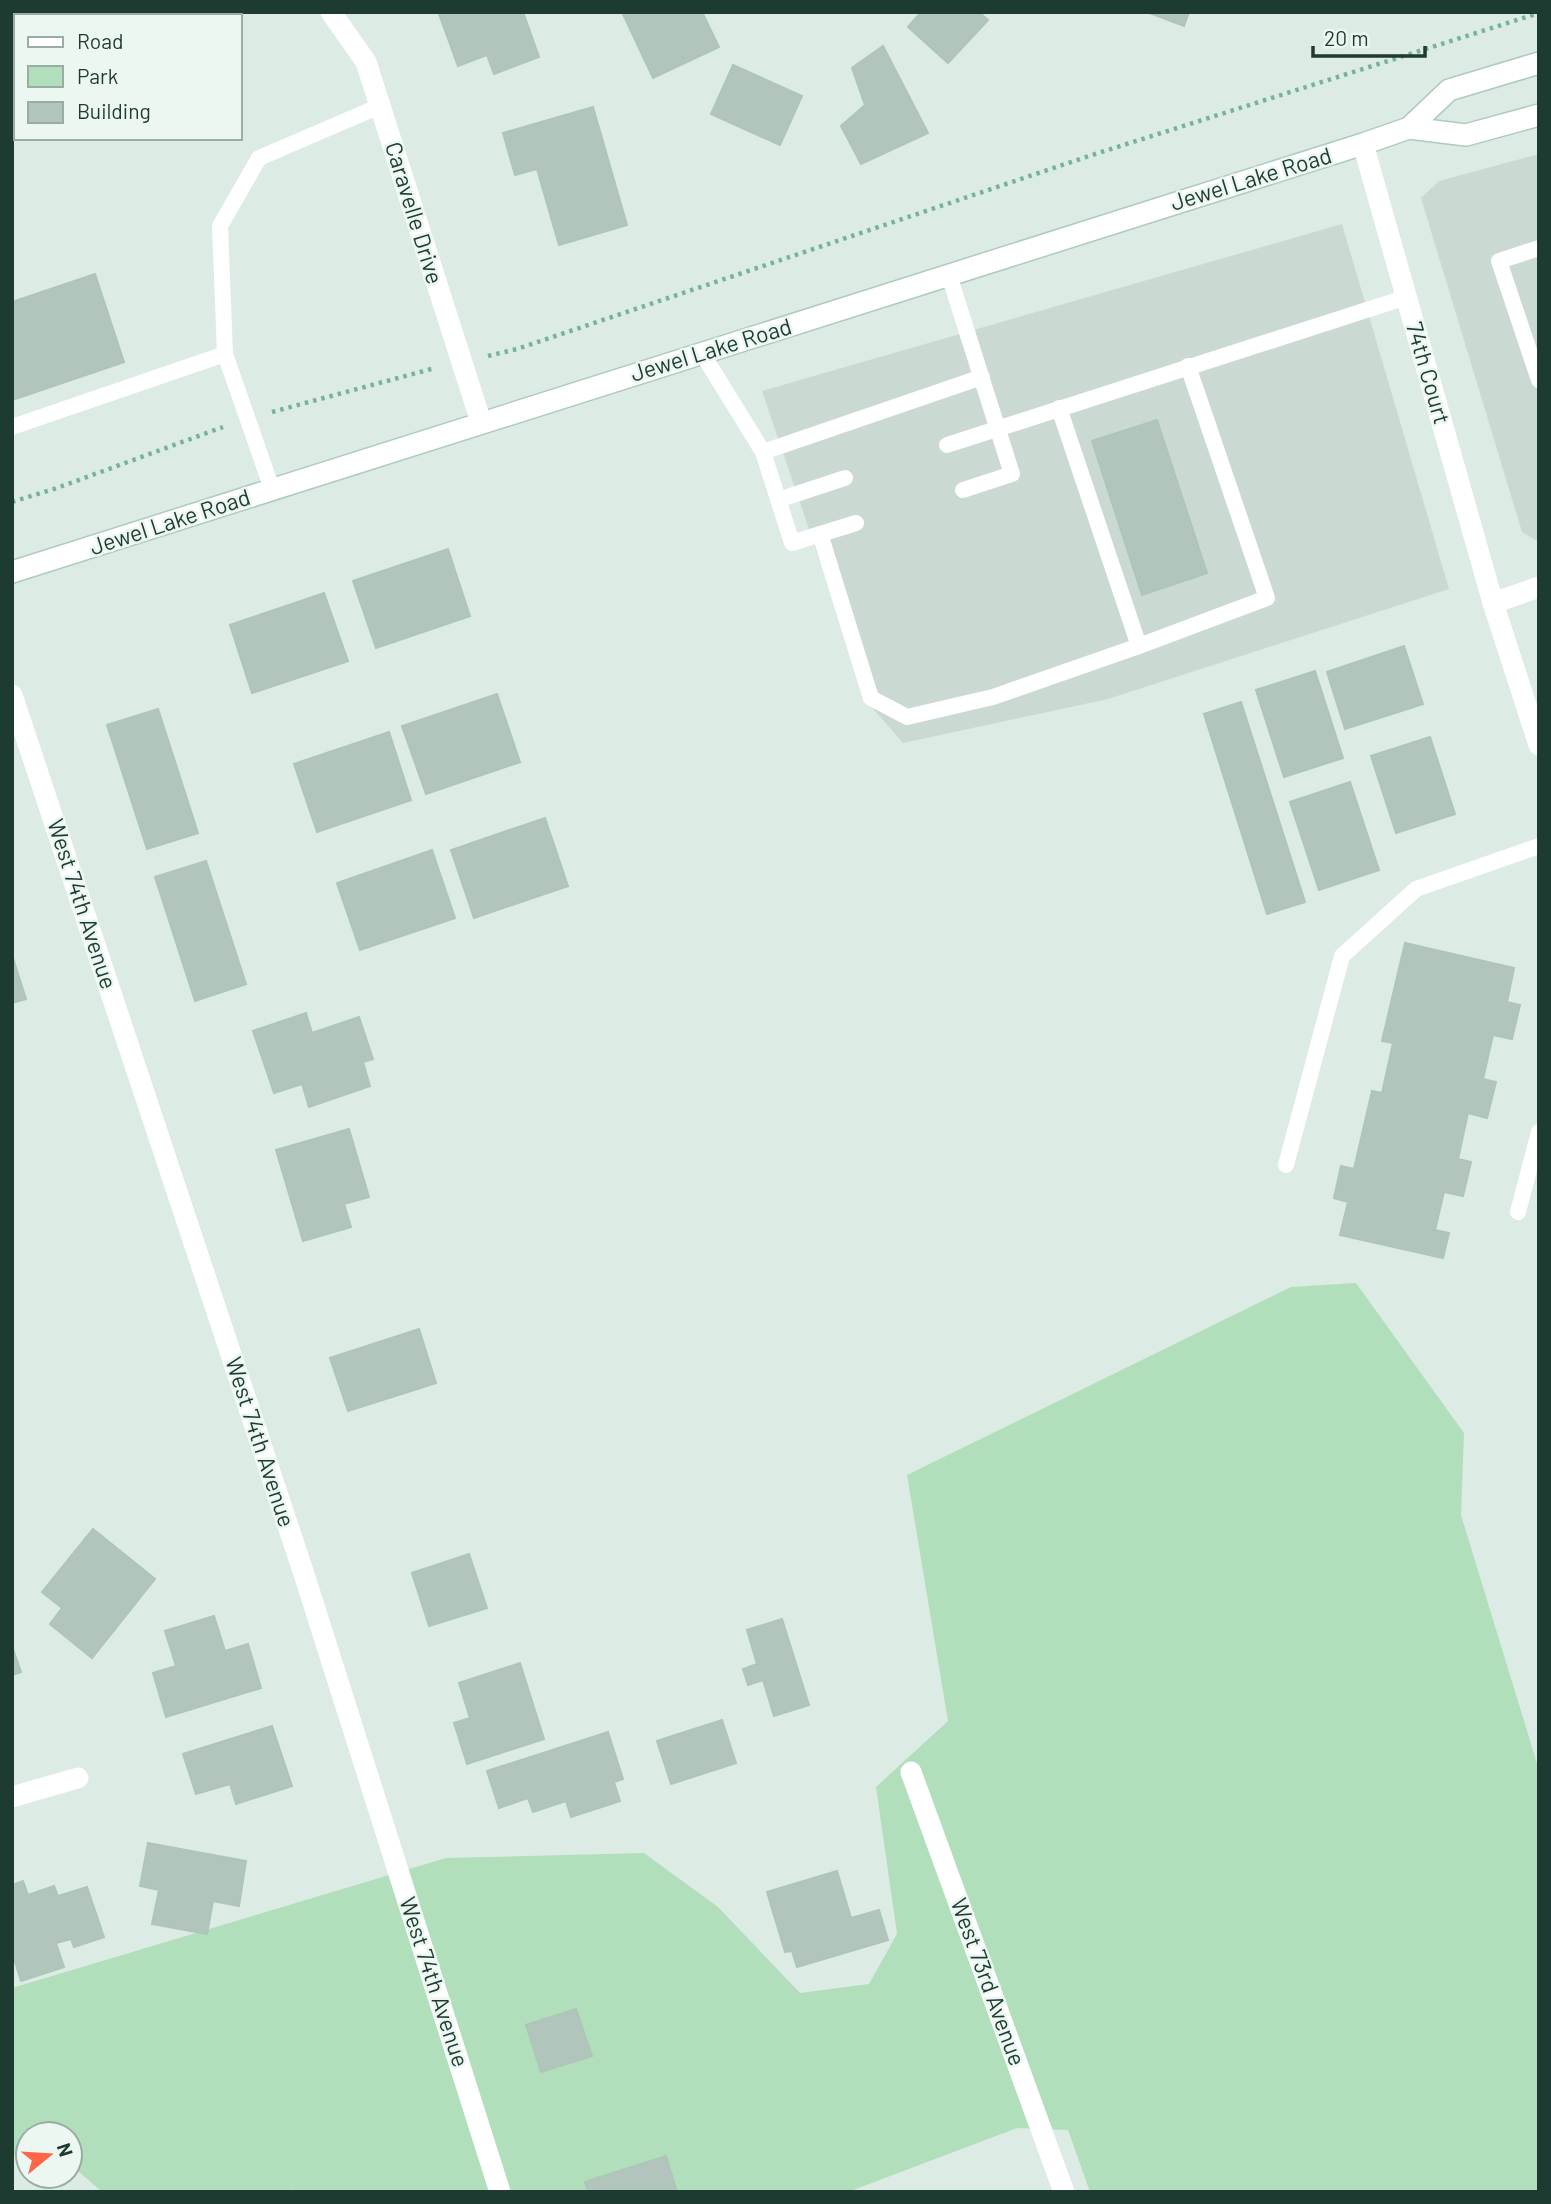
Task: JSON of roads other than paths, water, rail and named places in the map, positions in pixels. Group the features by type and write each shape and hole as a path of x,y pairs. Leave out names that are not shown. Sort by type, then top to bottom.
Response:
{"street":[{"name":"Caravelle Drive","path":"331,12 366,62 481,422"},
{"name":"Jewel Lake Road","path":"12,572 1363,144 1409,128 1450,90 1539,62"},
{"name":"Jewel Lake Road","path":"1409,128 1466,135 1539,115"},
{"name":"74th Court","path":"1363,144 1493,603 1539,745"},
{"path":"1493,603 1539,587"},
{"name":"West 74th Avenue","path":"12,695 303,1571 500,2192"},
{"name":"West 73rd Avenue","path":"912,1772 1064,2192"},
{"path":"12,1797 78,1779"}],"lane":[{"path":"272,489 225,354 220,226 259,158 380,106"},
{"path":"1539,248 1499,261 1539,380"},
{"path":"949,275 1012,474 963,490"},
{"path":"947,445 1406,297"},
{"path":"702,353 763,452 792,543 856,523"},
{"path":"12,427 225,354"},
{"path":"820,534 871,698 907,717 993,697 1267,598 1188,366"},
{"path":"763,452 982,377"},
{"path":"1059,408 1139,646"},
{"path":"778,500 845,478"},
{"path":"1286,1165 1342,956 1416,889 1539,846"},
{"path":"1518,1212 1539,1132"}]}
